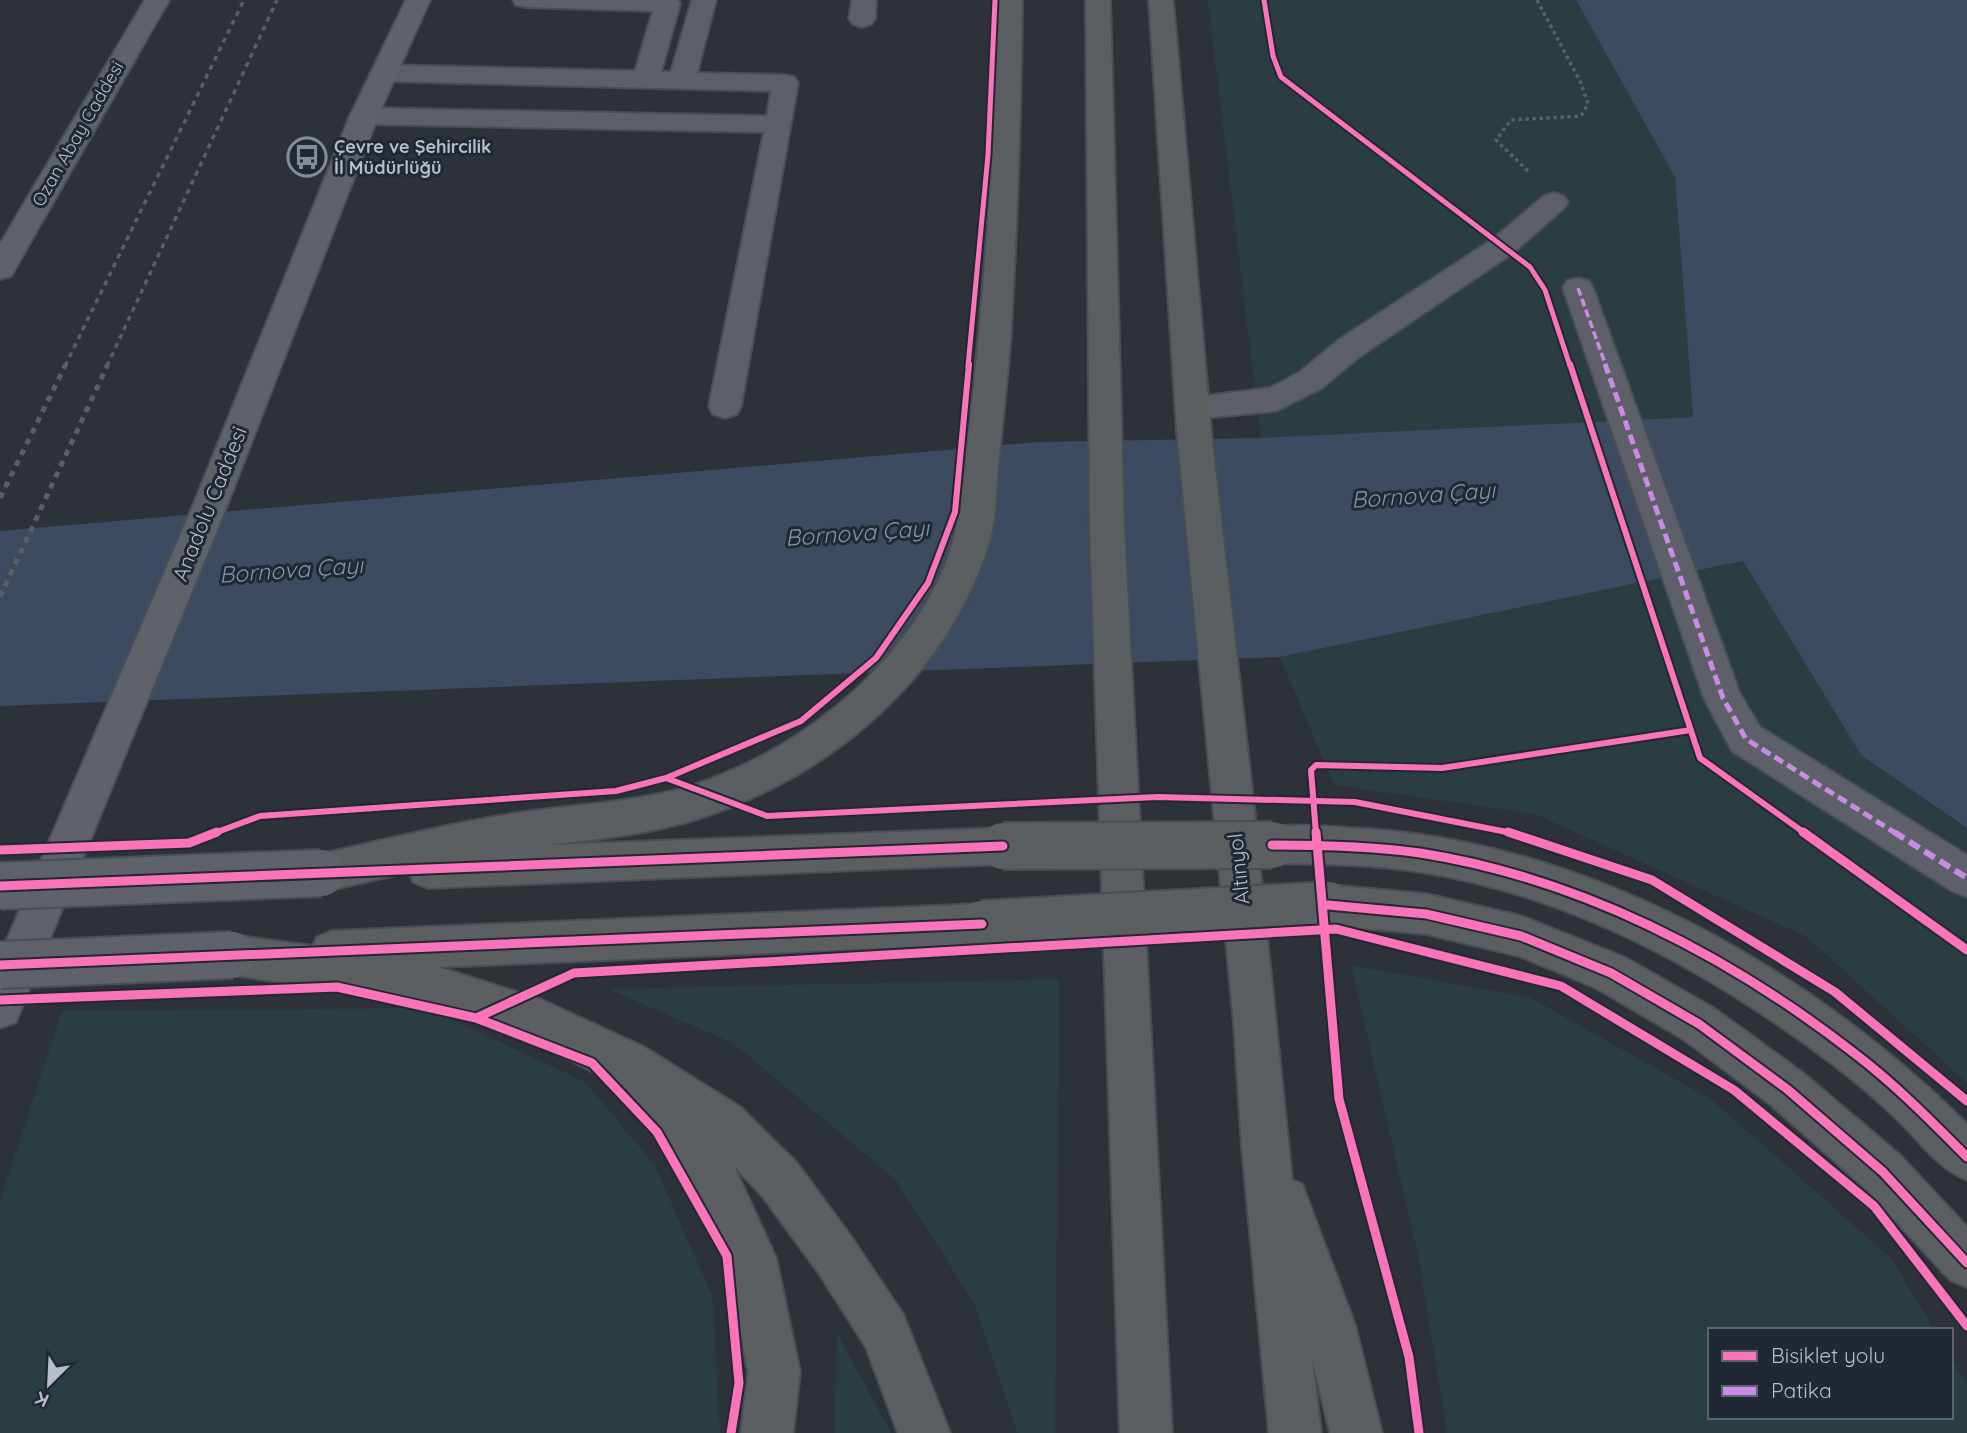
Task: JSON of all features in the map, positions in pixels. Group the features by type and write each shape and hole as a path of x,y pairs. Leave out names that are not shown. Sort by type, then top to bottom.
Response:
{"highway":[{"path":"321,873 498,835 621,818 697,802 771,771 830,735 874,699 911,656 949,596 968,554 974,533 993,359 1007,157 1010,0"},
{"path":"1098,0 1107,527 1146,1433"},
{"name":"Altınyol","path":"1161,0 1193,419 1256,1023 1265,1147 1295,1433"},
{"path":"1007,157 1034,13"},
{"path":"321,873 1003,846 1355,845 1440,856 1513,873 1587,901 1666,934 1760,986 1866,1060 1967,1157"},
{"path":"232,955 982,924 1328,905 1426,914 1521,936 1611,973 1699,1024 1787,1089 1883,1172 1967,1264"},
{"path":"232,955 412,979 526,1015 628,1063 724,1123 780,1180 835,1255 885,1332 924,1433"},
{"path":"628,1063 704,1155 752,1258 774,1372 767,1433"},
{"path":"1265,1147 1330,1325 1356,1433"}],"main road":[{"name":"Ozan Abay Caddesi","path":"0,269 157,0"},
{"name":"Anadolu Caddesi","path":"0,1007 209,508 364,117 418,0"},
{"path":"0,886 321,873"},
{"path":"0,965 232,955"}],"street":[{"path":"525,0 669,2 646,79"},
{"path":"682,80 704,0"},
{"path":"384,73 785,83 725,406"},
{"path":"364,117 779,124"},
{"path":"1193,419 1276,399 1311,380 1348,349 1503,246 1554,202"},
{"path":"1578,288 1723,698 1746,739 1967,878"}],"path":[{"path":"1537,0 1581,83 1588,104 1581,116 1511,120 1496,140 1552,195 1554,202"}],"shaded area":[{"path":"1208,0 1576,0 1675,177 1693,417 1261,438"},
{"path":"1743,561 1861,755 1967,828 1967,1083 1807,937 1535,814 1334,785 1280,657"},
{"path":"1351,965 1531,998 1712,1100 1891,1258 1933,1328 1708,1328 1708,1419 1953,1419 1953,1361 1967,1384 1967,1433 1447,1433 1420,1264"},
{"path":"1059,979 1055,1433 1018,1433 974,1303 896,1180 733,1043 608,989"},
{"path":"428,1008 585,1082 654,1164 712,1295 720,1433 0,1433 0,1201 62,1011"},
{"path":"837,1333 891,1433 834,1433"}],"water":[{"name":"Bornova Çayı","path":"1576,0 1967,0 1967,828 1861,755 1743,561 1280,657 0,706 0,531 1039,442 1261,438 1693,417 1675,177"}],"railway":[{"path":"65,366 244,0"},
{"path":"107,366 277,0"},
{"path":"0,498 66,364"},
{"path":"0,597 108,364"}],"marked path":[{"path":"1578,288 1723,698 1746,739 1967,878"}],"cycle path":[{"path":"666,778 801,721 876,658 928,583 955,512 988,155 995,0"},
{"path":"1264,0 1273,56 1281,77 1530,267 1545,290 1700,758 1967,950"},
{"path":"1419,1433 1409,1357 1339,1099 1311,770 1316,765 1442,768 1691,730"},
{"path":"0,850 189,843 260,816 616,791 666,778 767,816 1157,797 1355,802 1522,835 1652,880 1835,992 1967,1101"},
{"path":"1272,845 1378,848 1441,857 1514,875 1587,899 1658,930 1727,966 1793,1008 1856,1054 1914,1104 1967,1157"},
{"path":"0,886 1003,846"},
{"path":"1328,905 1426,914 1521,936 1611,973 1699,1024 1787,1089 1883,1172 1967,1263"},
{"path":"0,965 982,924"},
{"path":"0,1000 337,987 476,1018 574,973 1336,929 1561,986 1734,1090 1874,1206 1967,1326"},
{"path":"476,1018 592,1063 657,1132 727,1256 739,1383 731,1433"}],"place":[{"name":"Çevre ve Şehircilik İl Müdürlüğü","path":"307,157"}]}
